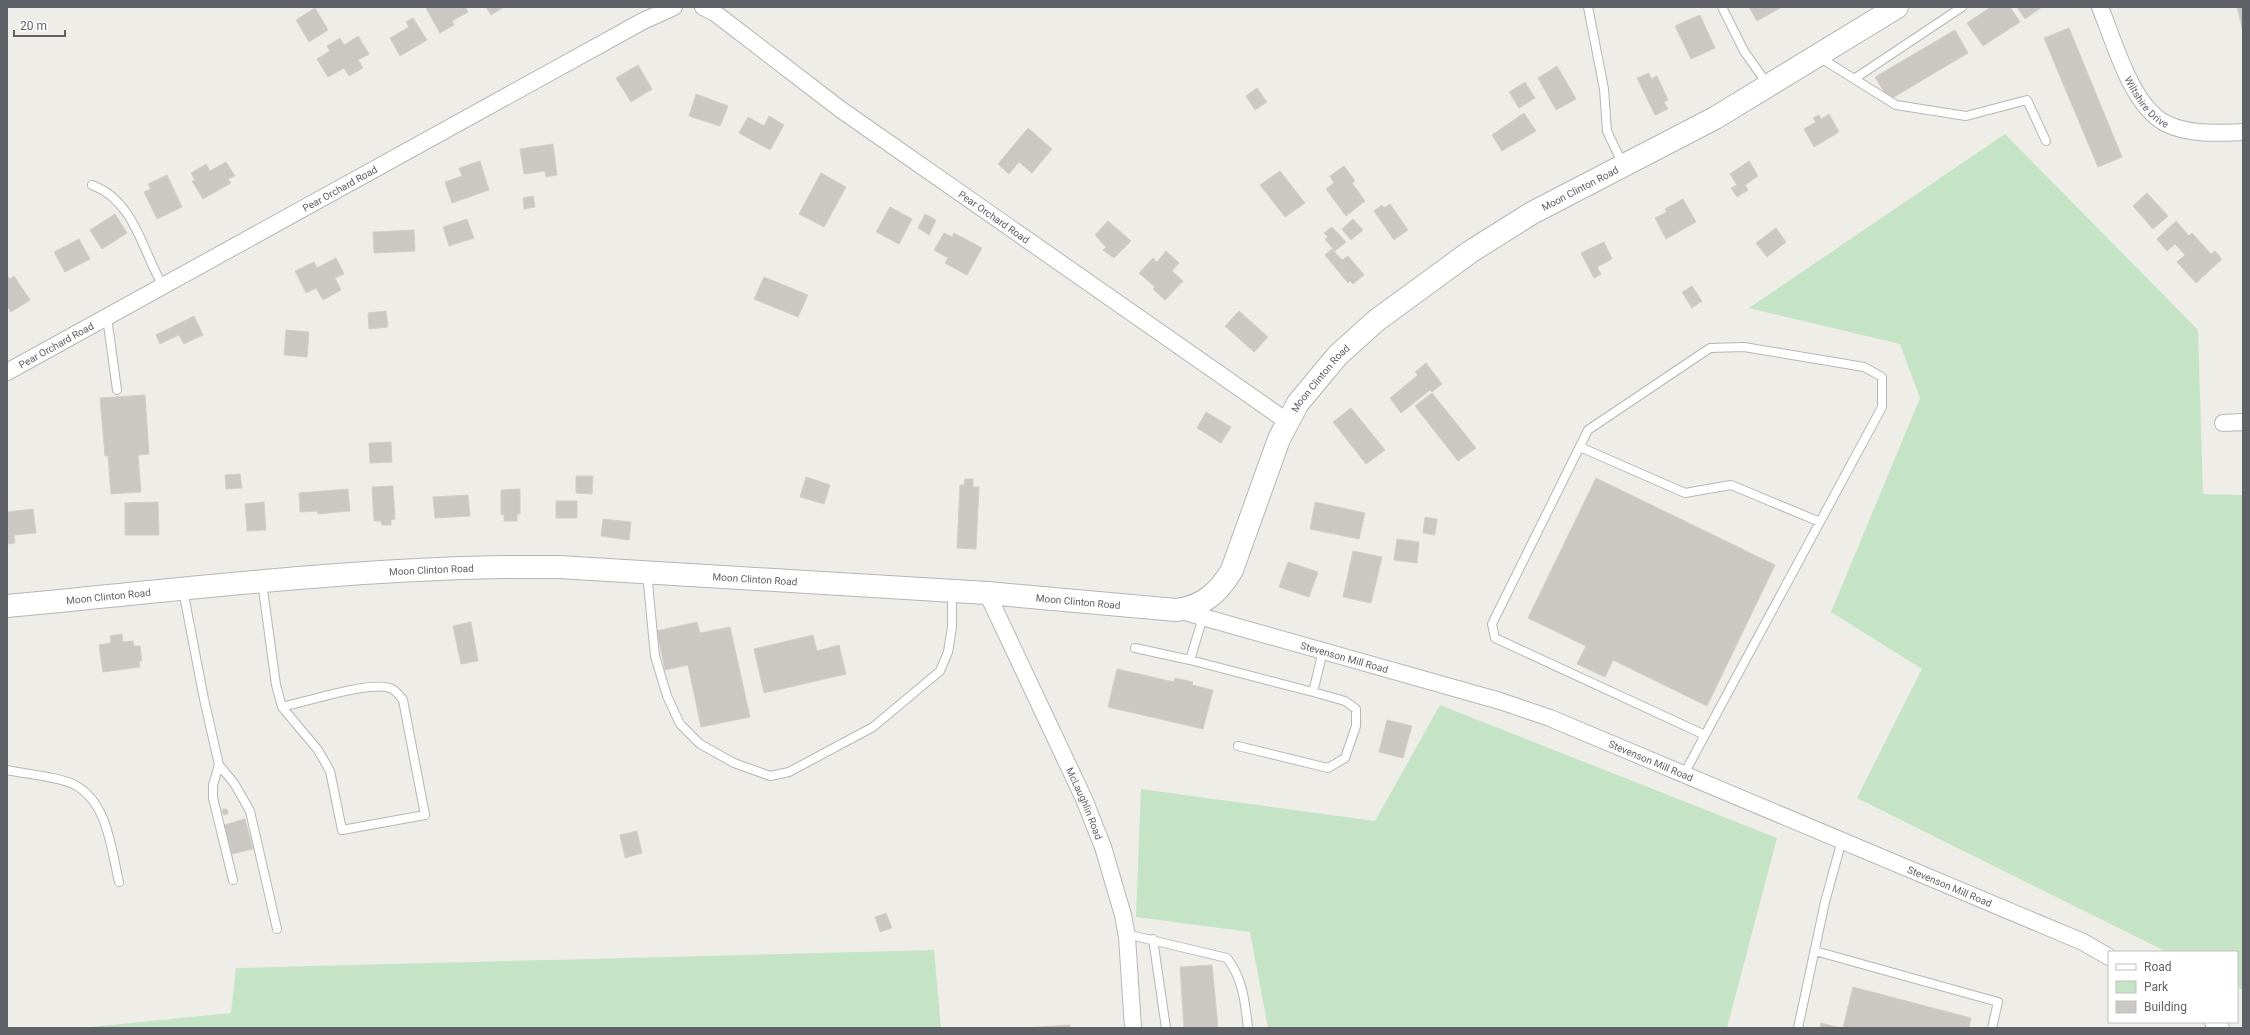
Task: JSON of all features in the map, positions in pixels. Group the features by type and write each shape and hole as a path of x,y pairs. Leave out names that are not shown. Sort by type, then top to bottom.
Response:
{"street":[{"name":"Pear Orchard Road","path":"7,372 643,21 674,7"},
{"name":"Pear Orchard Road","path":"703,7 715,13 840,110 1288,422"},
{"name":"Moon Clinton Road","path":"7,606 183,588 389,572 509,566 559,566 987,593 1176,610 1189,609 1213,596 1224,583 1240,552 1279,439 1298,403 1320,374 1338,354 1377,320 1470,252 1532,213 1715,118 1897,7"},
{"name":"Wiltshire Drive","path":"2100,7 2131,82 2150,110 2164,122 2183,129 2207,133 2243,132"},
{"path":"2223,423 2243,422"},
{"name":"McLaughlin Road","path":"987,593 1094,823 1117,894 1126,934 1133,1028"},
{"name":"Stevenson Mill Road","path":"1176,610 1500,701 1550,718 2083,942 2108,956"}],"lane":[{"path":"1588,7 1604,89 1607,131 1623,165"},
{"path":"1722,7 1744,51 1769,85"},
{"path":"1854,79 1962,7"},
{"path":"1816,55 1896,105 1966,116 2027,100 2046,140"},
{"path":"92,185 104,190 119,203 143,242 154,272 163,286"},
{"path":"107,317 117,390"},
{"path":"1684,774 1882,407 1882,378 1864,367 1744,347 1710,348 1588,430 1492,624 1495,638 1705,734"},
{"path":"1580,447 1684,493 1731,485 1820,522"},
{"path":"647,572 655,656 667,696 680,724 700,744 734,763 770,776 789,772 873,727 940,671 948,652 952,627 952,591"},
{"path":"262,582 276,685 282,707 318,750 330,771 342,830 426,815 403,700 395,690 389,687 365,688 282,707"},
{"path":"183,588 204,699 220,765 234,784 250,811 277,929"},
{"path":"1190,660 1203,617"},
{"path":"1135,648 1190,660 1313,692 1345,701 1356,709 1356,726 1345,758 1328,768 1238,746"},
{"path":"1313,692 1323,651"},
{"path":"220,765 213,785 213,798 233,880"},
{"path":"7,770 66,782 87,793 97,805 107,829 119,882"},
{"path":"1798,1028 1842,840"},
{"path":"1126,934 1153,939 1227,958 1235,969 1245,996 1248,1028"},
{"path":"1153,939 1166,1028"},
{"path":"1815,951 1998,1002 1992,1028"}],"green space":[{"path":"2005,134 2198,330 2203,494 2243,495 2243,990 2238,988 2238,951 2165,951 1857,798 1922,669 1831,612 1920,398 1900,344 1749,308"},
{"path":"1440,705 1777,838 1727,1028 1268,1028 1250,932 1136,917 1141,789 1375,821"},
{"path":"934,950 941,1028 81,1028 231,1013 236,968"}],"building":[{"path":"465,7 468,12 452,21 454,25 440,33 426,8"},
{"path":"486,7 504,7 491,15"},
{"path":"1749,7 1782,7 1757,21"},
{"path":"1991,7 2010,7 2020,22 1983,46 1967,23"},
{"path":"2017,7 2042,7 2025,19"},
{"path":"2237,7 2243,7 2243,32"},
{"path":"315,8 328,30 309,42 296,20"},
{"path":"1700,15 1715,48 1691,59 1675,26"},
{"path":"413,18 427,40 400,56 390,38 409,27 406,22"},
{"path":"2069,28 2122,157 2098,167 2044,38"},
{"path":"1955,30 1968,53 1889,100 1875,77"},
{"path":"358,36 369,54 358,60 363,68 349,76 344,68 328,77 317,59 330,51 327,46 340,38 344,45"},
{"path":"638,65 652,89 631,102 616,78"},
{"path":"1557,66 1576,99 1556,110 1538,78"},
{"path":"1649,73 1651,79 1657,76 1668,100 1664,102 1668,109 1655,115 1637,78"},
{"path":"1525,82 1535,98 1519,108 1509,92"},
{"path":"1257,88 1267,102 1255,110 1246,96"},
{"path":"696,94 728,106 720,126 689,116"},
{"path":"1524,113 1536,131 1502,151 1492,135"},
{"path":"1829,114 1839,132 1814,147 1804,129 1816,122 1813,118 1819,115 1821,119"},
{"path":"769,116 784,125 770,150 739,133 748,117 764,126"},
{"path":"1028,128 1052,149 1032,173 1019,162 1009,174 998,164"},
{"path":"553,144 557,175 546,177 545,171 524,174 520,149"},
{"path":"480,161 489,190 452,203 445,182 462,176 459,168"},
{"path":"1749,161 1758,176 1745,185 1748,190 1737,197 1731,188 1737,185 1730,174"},
{"path":"226,162 235,176 228,179 231,183 203,199 192,181 195,180 191,173 206,164 210,171"},
{"path":"1344,166 1355,181 1352,183 1365,201 1346,216 1326,189 1334,183 1330,176"},
{"path":"1280,171 1305,203 1285,217 1260,185"},
{"path":"821,173 846,187 824,227 799,214"},
{"path":"167,175 182,207 157,219 144,192 151,189 148,184"},
{"path":"2147,193 2168,216 2153,229 2133,206"},
{"path":"533,196 535,207 524,209 523,198"},
{"path":"1683,199 1696,222 1666,239 1655,218 1667,212 1665,209"},
{"path":"1390,204 1408,230 1394,240 1374,211 1382,205 1384,208"},
{"path":"890,207 912,219 899,244 876,232"},
{"path":"115,214 127,233 102,249 90,230"},
{"path":"925,214 936,220 929,235 918,228"},
{"path":"467,219 474,238 449,246 443,227"},
{"path":"1353,219 1363,230 1351,240 1342,229"},
{"path":"1108,221 1131,241 1114,258 1103,250 1106,247 1095,235"},
{"path":"2176,221 2189,236 2192,233 2211,254 2215,251 2222,259 2196,283 2177,262 2185,255 2175,244 2167,251 2157,239"},
{"path":"1332,227 1346,242 1335,251 1325,239 1328,237 1324,233"},
{"path":"1776,228 1786,242 1767,257 1756,243"},
{"path":"414,230 415,251 374,253 373,232"},
{"path":"944,233 952,237 954,233 982,248 967,275 945,263 948,258 934,250"},
{"path":"79,239 90,259 65,272 54,252"},
{"path":"1604,242 1612,259 1597,267 1601,274 1594,278 1581,253"},
{"path":"1332,249 1342,260 1348,256 1364,275 1353,284 1350,281 1348,283 1325,255"},
{"path":"1166,251 1179,263 1172,271 1183,281 1165,300 1153,289 1155,287 1139,273 1153,258 1157,262"},
{"path":"336,258 344,274 335,278 341,290 323,300 316,288 306,293 295,271 314,262 317,268"},
{"path":"7,275 10,279 14,276 30,300 11,312 7,306"},
{"path":"764,277 808,295 798,317 754,299"},
{"path":"1692,286 1702,301 1692,308 1682,292"},
{"path":"386,311 388,327 369,329 368,313"},
{"path":"1239,311 1268,337 1254,352 1225,326"},
{"path":"194,316 203,335 184,344 179,335 160,344 156,335"},
{"path":"286,330 309,332 307,357 284,355"},
{"path":"1426,363 1442,384 1432,392 1430,390 1401,413 1390,398 1418,375 1415,372"},
{"path":"1432,393 1476,448 1458,461 1415,406"},
{"path":"145,395 149,454 138,455 141,492 111,494 108,456 105,456 100,398"},
{"path":"1351,408 1385,450 1366,464 1333,422"},
{"path":"1206,412 1231,427 1221,443 1197,428"},
{"path":"391,442 392,462 370,463 369,443"},
{"path":"240,474 242,488 226,489 225,475"},
{"path":"576,476 593,476 592,494 576,493"},
{"path":"806,477 830,485 824,504 800,497"},
{"path":"1596,478 1775,565 1707,706 1613,660 1605,677 1577,664 1586,646 1528,618"},
{"path":"965,479 973,479 973,487 979,487 976,549 957,548 960,485 964,485"},
{"path":"393,486 395,519 391,520 391,525 382,525 381,521 374,521 372,487"},
{"path":"348,489 350,511 318,514 317,511 300,512 299,493"},
{"path":"520,489 520,514 517,514 517,521 504,521 504,515 501,514 501,490"},
{"path":"468,495 470,516 435,518 433,497"},
{"path":"556,501 577,501 577,518 556,518"},
{"path":"158,502 159,535 125,535 125,503"},
{"path":"264,502 266,530 247,531 245,504"},
{"path":"1315,502 1365,513 1359,539 1310,529"},
{"path":"33,509 36,533 14,535 15,543 7,544 7,512"},
{"path":"1425,517 1437,519 1435,535 1423,533"},
{"path":"603,519 631,522 629,540 601,536"},
{"path":"1397,539 1419,542 1417,563 1394,560"},
{"path":"1353,551 1382,557 1371,603 1343,597"},
{"path":"1288,562 1318,572 1309,597 1279,587"},
{"path":"471,622 478,661 461,664 453,626"},
{"path":"697,622 700,633 730,627 750,717 701,727 688,665 665,670 657,631"},
{"path":"122,634 123,642 133,641 134,646 140,646 142,661 139,661 140,667 103,672 99,645 111,643 110,636"},
{"path":"813,635 817,651 839,645 846,674 764,693 754,649"},
{"path":"1117,669 1174,682 1175,678 1193,682 1192,685 1213,690 1203,729 1108,707"},
{"path":"1387,720 1412,726 1403,758 1379,752"},
{"path":"223,809 228,811 228,814 224,815 222,812"},
{"path":"245,819 253,849 232,854 224,825"},
{"path":"637,831 642,853 625,858 620,835"},
{"path":"886,913 892,928 880,932 875,917"},
{"path":"1212,965 1218,1028 1184,1028 1180,967"},
{"path":"1853,987 1971,1018 1969,1028 1843,1028"},
{"path":"1821,1023 1840,1028 1820,1028"},
{"path":"1070,1025 1070,1028 1024,1028"}]}
